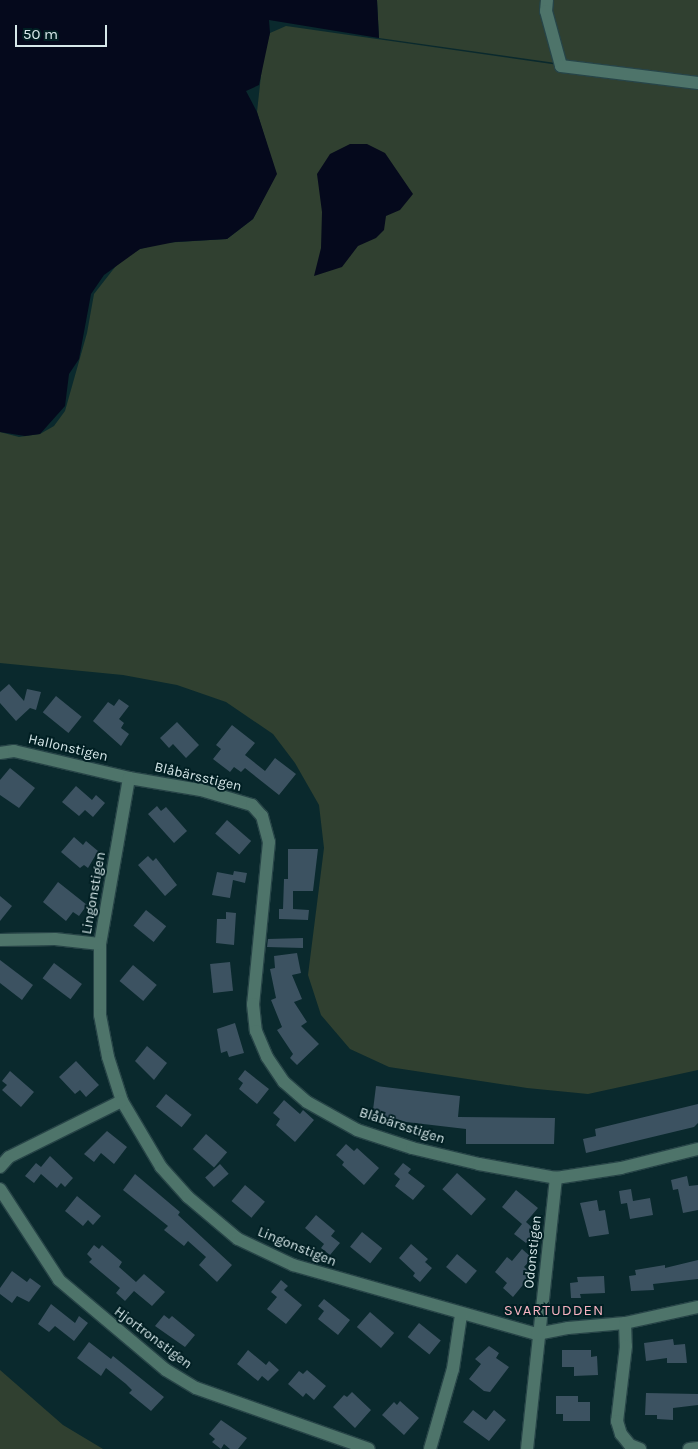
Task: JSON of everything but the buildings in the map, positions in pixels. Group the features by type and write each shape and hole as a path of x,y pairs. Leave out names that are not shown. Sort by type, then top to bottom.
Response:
{"street":[{"path":"547,0 546,11 561,66 698,83"},
{"name":"Hallonstigen","path":"0,752 14,751 129,778"},
{"name":"Lingonstigen","path":"129,778 100,944 100,1015 108,1057 122,1101 161,1167 188,1197 238,1239 265,1254 324,1275 461,1315 537,1334 568,1328 625,1323 698,1307"},
{"name":"Blåbärsstigen","path":"129,778 202,790 252,805 262,816 270,842 252,1004 256,1031 267,1057 284,1082 307,1102 357,1130 479,1164 556,1178 621,1168 698,1150"},
{"path":"0,940 55,939 100,944"},
{"path":"0,1167 9,1157 122,1101"},
{"name":"Odonstigen","path":"527,1449 537,1334 556,1178"},
{"name":"Hjortronstigen","path":"0,1189 59,1280 166,1370 196,1388 369,1449"},
{"path":"430,1449 453,1369 461,1315"},
{"path":"625,1323 626,1346 617,1420 621,1434 630,1445 640,1449"},
{"path":"689,1449 698,1448"}],"green space":[{"path":"377,0 698,0 698,83 379,38"},
{"path":"286,26 698,85 698,1070 588,1094 527,1088 389,1067 350,1049 321,1015 308,975 324,848 319,805 295,763 273,734 226,702 177,685 123,675 0,663 0,432 19,437 40,434 54,426 65,411 87,333 94,294 119,262 140,249 162,243 227,239 253,219 276,174 257,112 263,57 270,33"},
{"path":"0,1370 63,1425 103,1449 0,1449"}],"water":[{"path":"0,0 377,0 379,38 269,20 270,33 259,85 246,91 257,112 277,174 253,219 227,239 175,242 140,249 104,275 91,294 79,359 69,374 65,406 40,434 25,436 0,432"},
{"path":"350,144 367,144 385,153 413,194 400,210 386,216 384,230 376,238 358,246 342,267 314,276 321,248 322,212 317,174 330,154"}],"district":[{"name":"SVARTUDDEN","path":"554,1311"}]}
